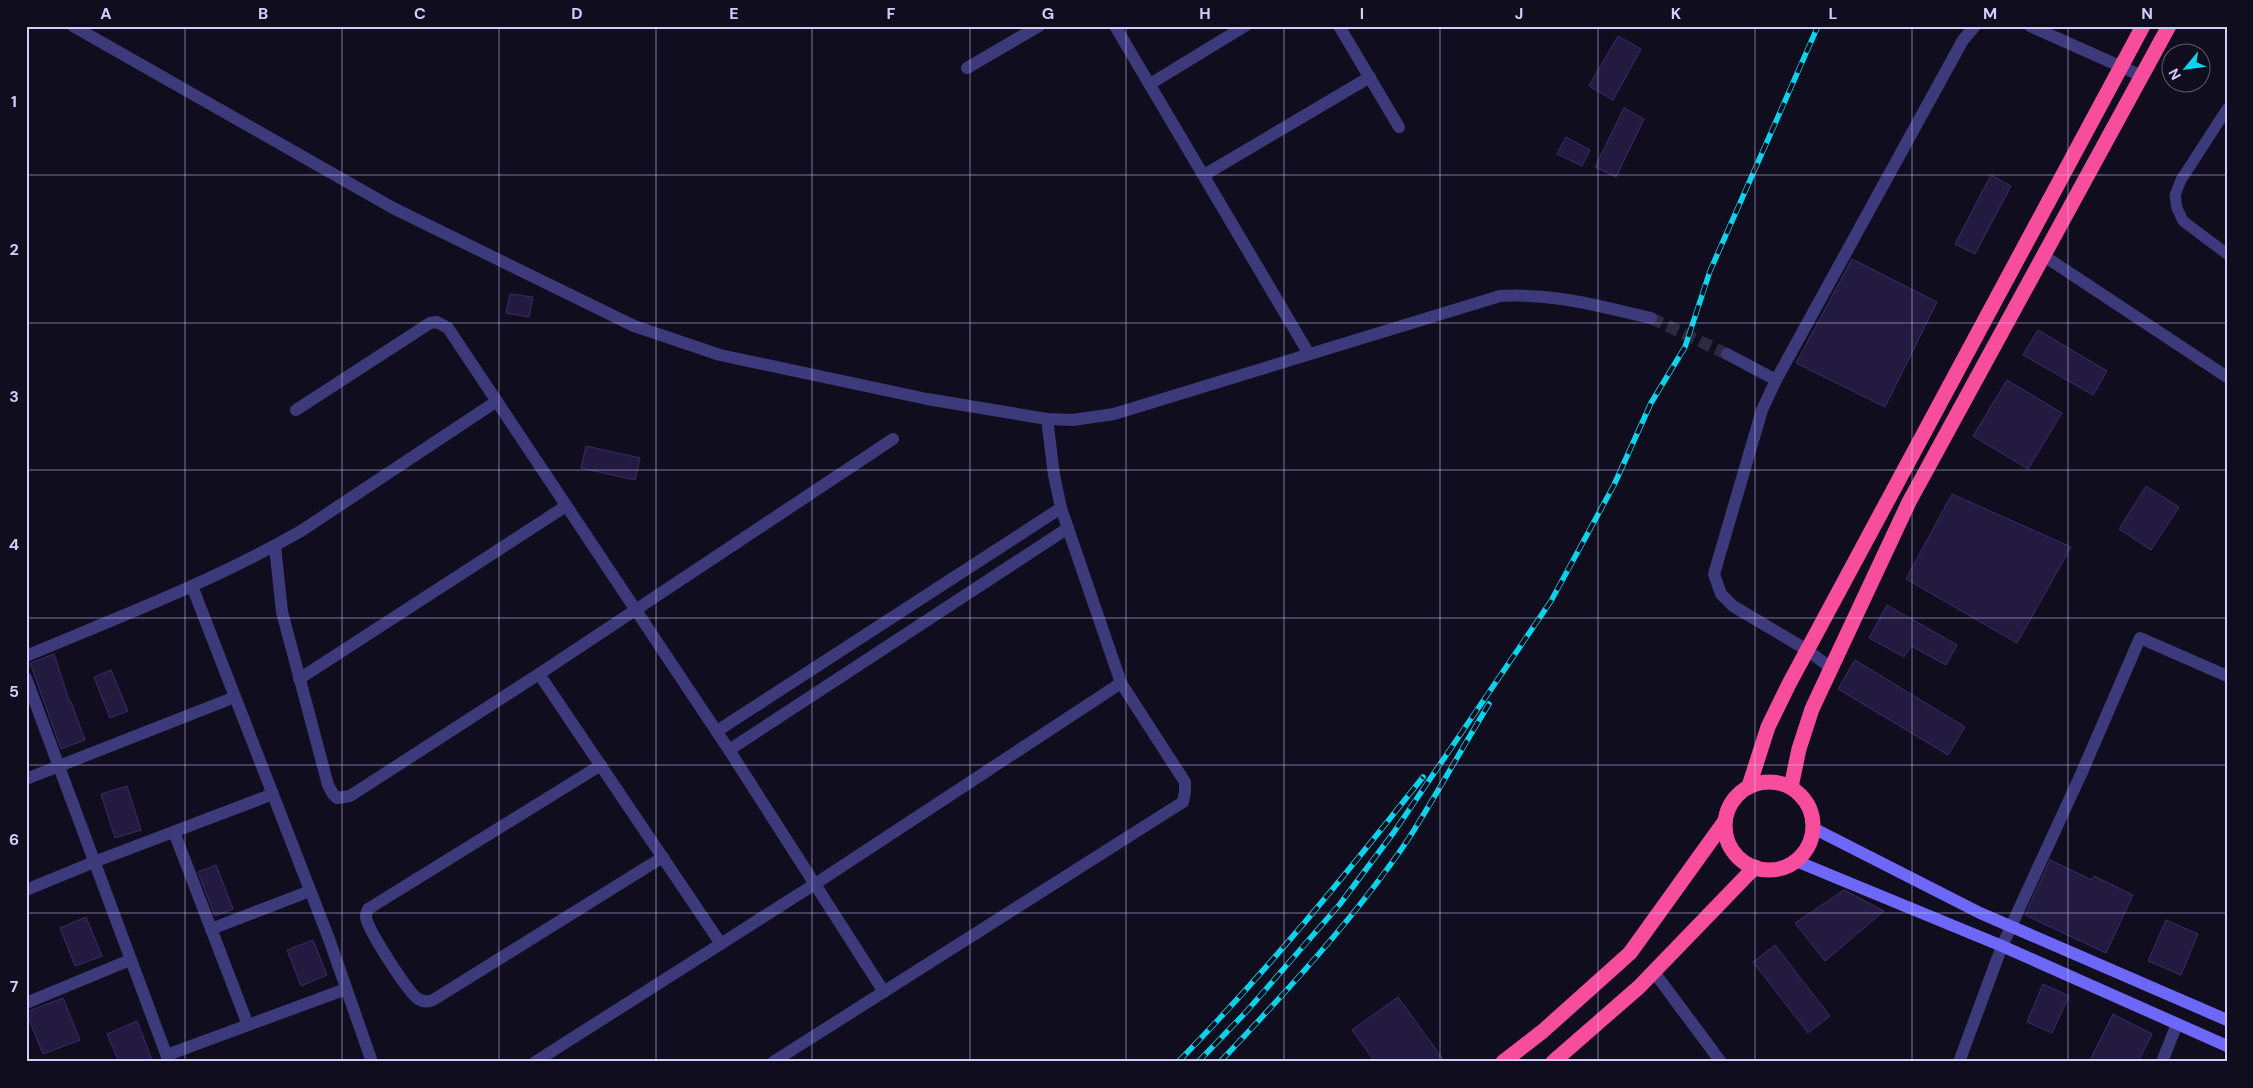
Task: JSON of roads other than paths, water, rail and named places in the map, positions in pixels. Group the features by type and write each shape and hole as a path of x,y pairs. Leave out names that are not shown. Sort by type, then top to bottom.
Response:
{"highway":[{"path":"1748,786 1768,727 1807,650 2142,26"},
{"path":"1791,787 1799,749 1812,709 1908,502 2169,26"},
{"path":"1762,782 1777,782 1791,787 1802,796 1810,808 1813,828 1812,837 1806,850 1796,861 1776,869 1755,868 1742,860 1732,850 1726,836 1725,822 1729,807 1737,795 1748,786 1762,782"},
{"path":"1503,1062 1543,1031 1630,953 1725,822"},
{"path":"1559,1060 1654,972 1755,868"}],"street":[{"path":"73,26 393,208 634,326 730,357 927,399 1046,420 1073,420 1114,414 1500,296 1531,294 1563,298 1651,318"},
{"path":"967,68 1039,26"},
{"path":"1115,26 1309,354"},
{"path":"1150,84 1245,26"},
{"path":"1339,26 1399,126"},
{"path":"1831,668 1807,650 1733,606 1721,594 1714,574 1762,410 1776,380 1963,40 1975,26"},
{"path":"2030,26 2122,65 2142,76"},
{"path":"1204,175 1370,77"},
{"path":"2044,256 2227,377"},
{"path":"296,410 430,323 438,322 448,328 729,750 884,992"},
{"path":"1727,354 1776,380"},
{"path":"26,656 192,586 275,546 497,401"},
{"path":"773,1062 1183,802 1186,792 1185,782 1121,683 1061,508 1046,420"},
{"path":"275,546 281,606 299,679 328,785 332,794 343,798 350,796 539,674 893,439"},
{"path":"299,679 566,506"},
{"path":"716,731 1061,508"},
{"path":"729,750 1068,528"},
{"path":"192,586 310,891 372,1062"},
{"path":"1959,1062 2002,946 2082,772 2140,638 2227,676"},
{"path":"539,674 721,944"},
{"path":"26,678 168,1058 248,1025 346,989"},
{"path":"535,1062 814,884 1121,683"},
{"path":"26,779 235,697"},
{"path":"600,765 368,909 366,916 372,931 410,991 420,1000 428,1002 433,1000 663,857"},
{"path":"26,890 273,794"},
{"path":"1813,828 1980,913 2227,1020"},
{"path":"174,832 248,1025"},
{"path":"1796,861 2002,946 2227,1046"},
{"path":"211,929 310,891"},
{"path":"26,1003 130,960"},
{"path":"1654,972 1721,1062"},
{"path":"2162,1062 2177,1024"}],"lane":[{"path":"2227,109 2181,180 2175,195 2177,208 2183,221 2227,254"}],"tunnel":[{"path":"1651,318 1727,354"}],"railway":[{"path":"1198,1062 1246,1012 1340,904 1394,832 1551,601 1614,485 1651,403 1685,347 1710,271 1818,26"},
{"path":"1220,1062 1319,954 1366,897 1409,838 1489,704"},
{"path":"1178,1062 1243,993 1304,923 1423,777"}]}
